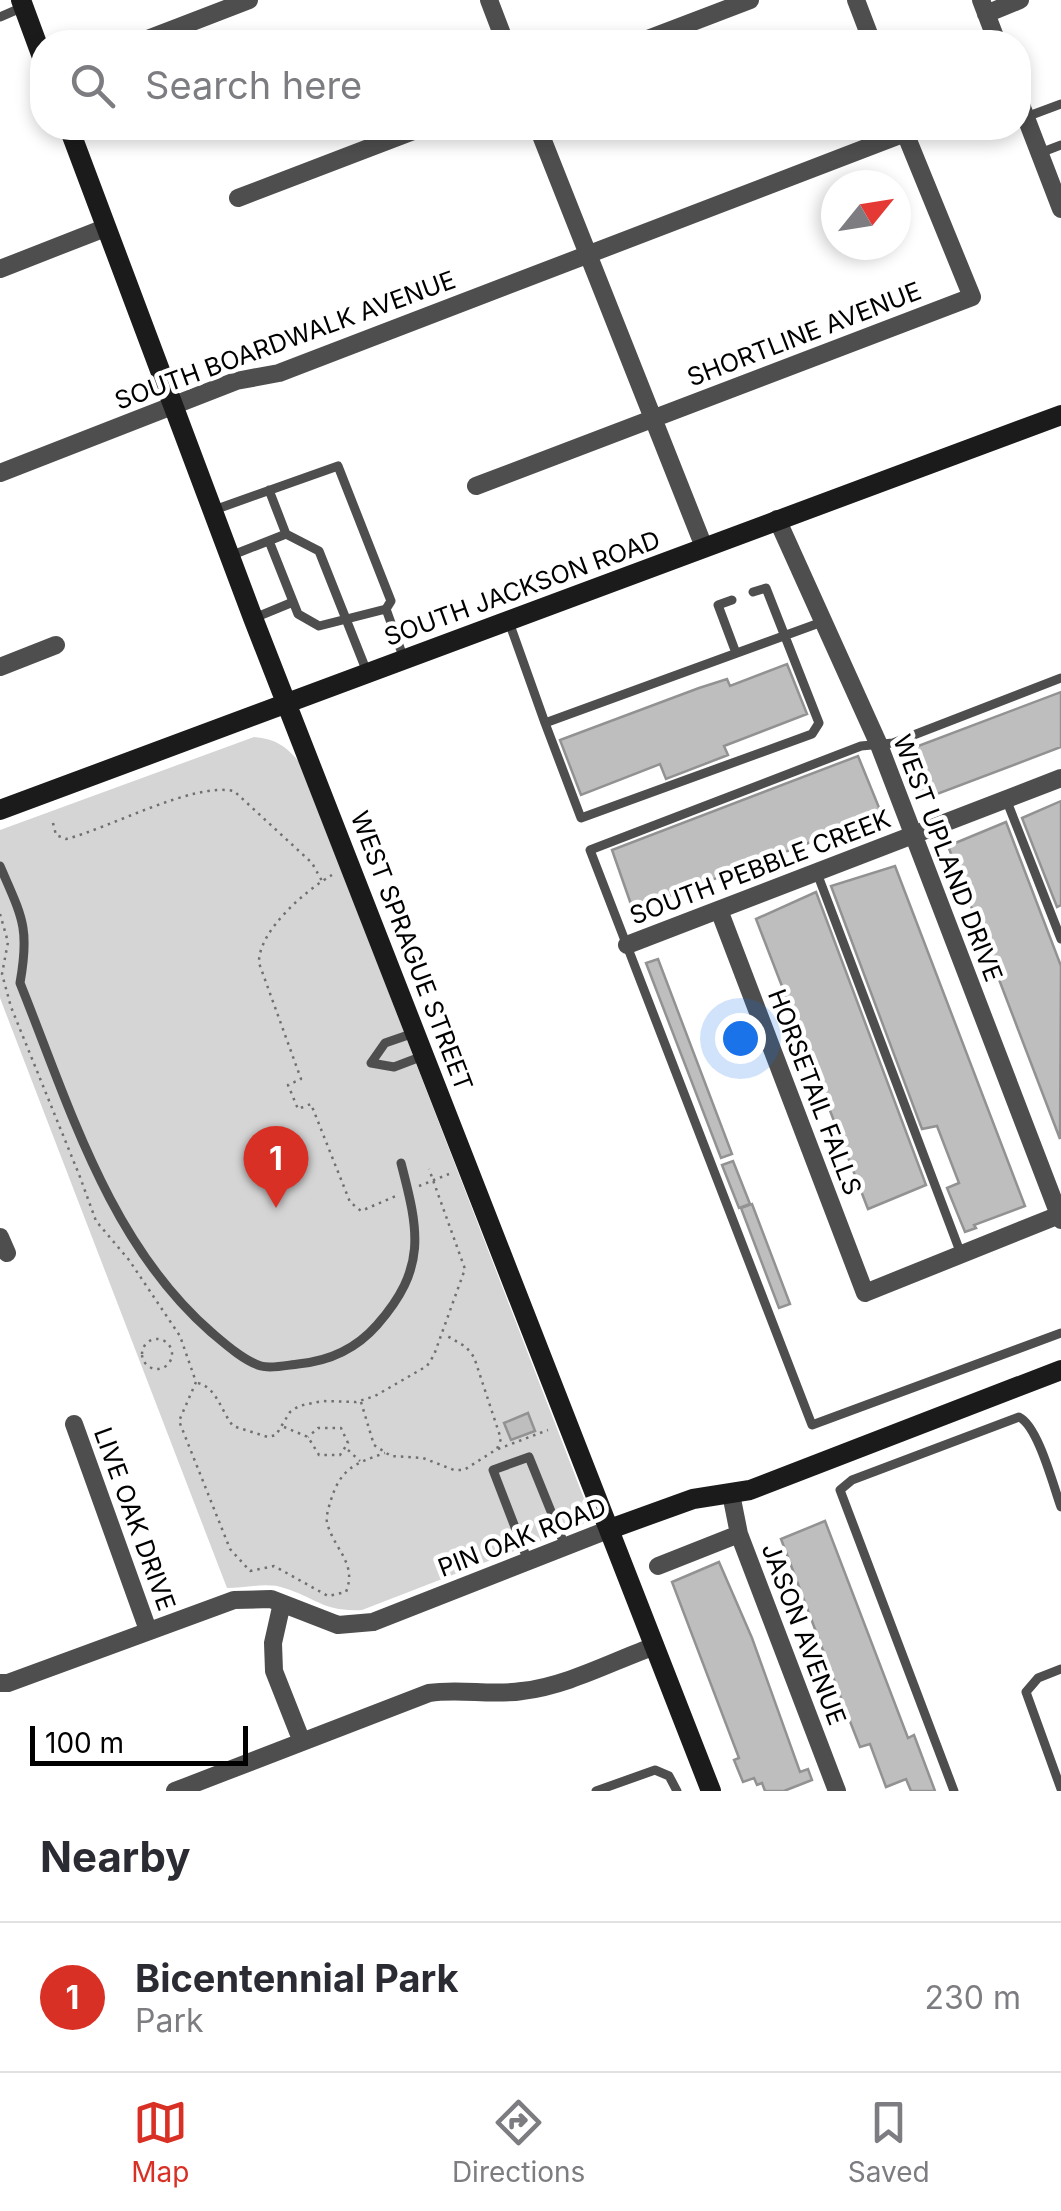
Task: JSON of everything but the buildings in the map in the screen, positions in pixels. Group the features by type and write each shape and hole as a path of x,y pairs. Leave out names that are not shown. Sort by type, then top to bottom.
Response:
{"street":[{"path":"171,30 249,0"},
{"path":"489,0 500,30"},
{"path":"671,30 750,0"},
{"path":"856,0 867,30"},
{"path":"984,7 1020,0"},
{"path":"22,4 32,30"},
{"path":"1031,130 1061,209"},
{"name":"WEST SPRAGUE STREET","path":"72,140 253,618 711,1791"},
{"path":"238,198 390,140"},
{"path":"543,140 704,547"},
{"name":"SOUTH BOARDWALK AVENUE","path":"0,472 236,381 279,373 879,140"},
{"name":"SHORTLINE AVENUE","path":"476,486 972,297 908,140"},
{"path":"0,269 105,228"},
{"name":"SOUTH JACKSON ROAD","path":"0,810 1061,415"},
{"name":"WEST UPLAND DRIVE","path":"777,518 878,745 1060,1218"},
{"path":"0,668 56,645"},
{"name":"SOUTH PEBBLE CREEK","path":"626,945 1061,778"},
{"name":"HORSETAIL FALLS","path":"718,910 865,1293 961,1254"},
{"path":"961,1254 1060,1218"},
{"name":"PIN OAK ROAD","path":"0,1683 8,1684 234,1600 271,1599 338,1625 373,1622 610,1529 693,1499 731,1494 797,1472 1061,1370"},
{"name":"LIVE OAK DRIVE","path":"74,1424 148,1630"},
{"name":"JASON AVENUE","path":"731,1494 739,1534 838,1791"},
{"path":"658,1566 739,1534"},
{"path":"282,1603 273,1643 274,1670 302,1742"},
{"path":"175,1791 429,1693 454,1689 522,1692 655,1646"}],"lane":[{"path":"0,17 22,4"},
{"path":"1031,115 1061,104"},
{"path":"1040,153 1061,145"},
{"path":"212,510 338,466 391,602 386,609 320,626 298,614 269,541"},
{"path":"269,490 286,534 319,551 367,672"},
{"path":"230,556 286,534"},
{"path":"508,620 580,818 812,734 819,723 785,636 772,603 766,588 757,602 772,603"},
{"path":"253,618 293,602"},
{"path":"724,620 734,605"},
{"path":"386,609 404,658"},
{"path":"724,620 736,653"},
{"path":"724,620 740,620"},
{"path":"544,723 822,622"},
{"path":"1061,678 893,743 862,746 590,850 812,1425 1061,1333"},
{"path":"1006,799 1061,939"},
{"path":"0,866 25,926 26,952 20,983 113,1208 190,1313 226,1344 262,1367 309,1363 343,1354 372,1332 398,1301 415,1264 414,1214 401,1164"},
{"path":"816,872 961,1254"},
{"path":"416,1032 385,1043 371,1063 394,1067 426,1056"},
{"path":"954,1791 840,1490 852,1480 1019,1417 1034,1433 1061,1507"},
{"path":"528,1561 492,1470 528,1458 565,1546"},
{"path":"1061,1669 1038,1678 1026,1692 1061,1789"},
{"path":"596,1791 656,1770 670,1776 677,1791"}],"path":[{"path":"53,823 56,835 66,839 184,797 222,788 234,791 312,863 322,881"},
{"path":"334,874 273,926 258,956 301,1079 288,1085 298,1109 311,1104 350,1202 361,1211 450,1174"},
{"path":"444,1334 474,1357 502,1439 497,1449"},
{"path":"152,1340 166,1341 172,1349 172,1359 165,1367 155,1369 143,1360 142,1350 152,1340"},
{"path":"172,1349 184,1347"},
{"path":"196,1382 182,1410 182,1433 230,1549 250,1571 274,1566 328,1596 346,1592 350,1568 327,1524 327,1516 338,1477 385,1453"},
{"path":"360,1400 374,1445 385,1453 423,1458 454,1470 464,1470 497,1449 548,1430"},
{"path":"284,1427 308,1438 319,1454 330,1457 346,1449"},
{"path":"308,1438 318,1428 341,1428 346,1434 346,1449"},
{"path":"346,1449 360,1463"}],"shaded area":[{"path":"254,737 280,744 300,763 588,1509 582,1525 362,1610 329,1607 278,1586 227,1588 0,998 0,830"}],"place":[{"name":"Bicentennial Park","path":"276,1208"}]}
